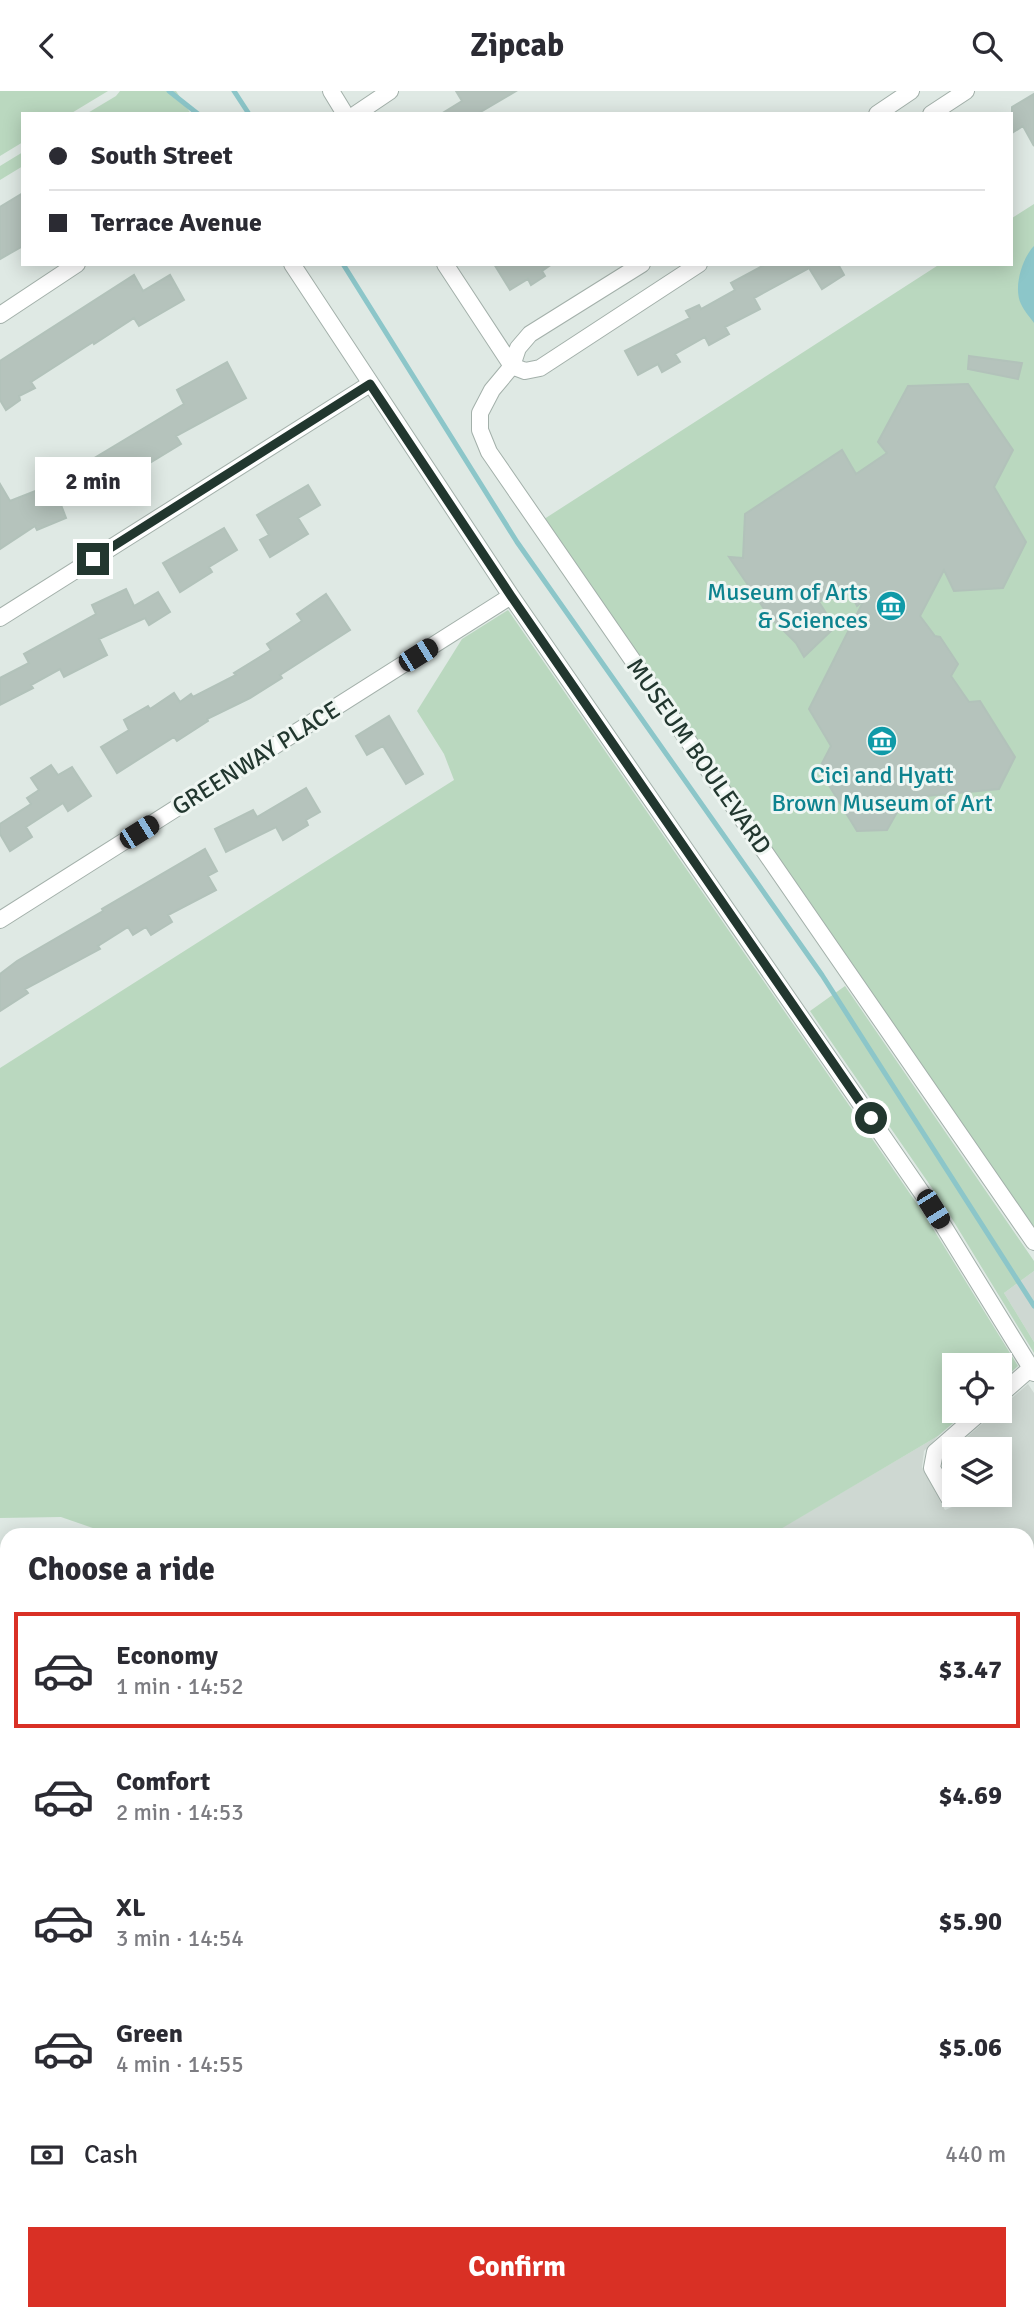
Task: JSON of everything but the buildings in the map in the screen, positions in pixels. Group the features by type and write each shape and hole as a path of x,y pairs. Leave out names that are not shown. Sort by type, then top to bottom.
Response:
{"street":[{"path":"331,91 344,112"},
{"path":"359,112 390,91"},
{"path":"880,112 911,91"},
{"path":"934,112 965,91"},
{"path":"0,315 74,266"},
{"path":"293,266 511,596 933,1209 1033,1370 1012,1386"},
{"path":"445,266 512,366 525,371 540,368 696,266"},
{"name":"MUSEUM BOULEVARD","path":"639,266 530,334 517,348 512,366 492,390 480,413 480,431 489,452 1034,1242"},
{"path":"0,618 370,384"},
{"name":"GREENWAY PLACE","path":"0,920 511,596"},
{"path":"952,1437 968,1423"},
{"path":"942,1446 935,1452 932,1468 942,1485"}],"shaded area":[{"path":"1034,1271 1034,1342 1004,1293"},
{"path":"1028,1384 1034,1393 1034,1528 781,1528 938,1436 924,1451 922,1467 945,1510 952,1507 1012,1507 1012,1437 967,1437 983,1423 1012,1423 1012,1398"}],"green space":[{"path":"0,91 108,91 73,112 21,112 21,143 0,156"},
{"path":"120,91 176,91 190,112 89,112"},
{"path":"21,153 21,167 0,180 0,166"},
{"path":"1034,204 1034,1242 538,523 937,266 1013,266 1013,217"},
{"path":"508,610 924,1214 1010,1353 942,1353 942,1423 953,1423 938,1436 782,1528 93,1528 61,1517 0,1518 0,1068 454,780 444,754 417,711 462,639"},
{"path":"845,986 1034,1261 1034,1271 1004,1293 1034,1342 1034,1353 943,1204 810,1011"},
{"path":"1012,1356 1018,1366 1012,1371"}],"water":[{"path":"1034,246 1034,323 1021,304 1018,282 1023,265"}],"waterway":[{"path":"169,91 195,112"},
{"path":"234,91 248,112"},
{"path":"344,266 517,542 822,975 1034,1306"}],"place":[{"name":"Museum of Arts & Sciences","path":"891,606"},
{"name":"Cici and Hyatt Brown Museum of Art","path":"882,741"}],"route":[{"path":"93,559 370,384 511,596 871,1118"}]}
